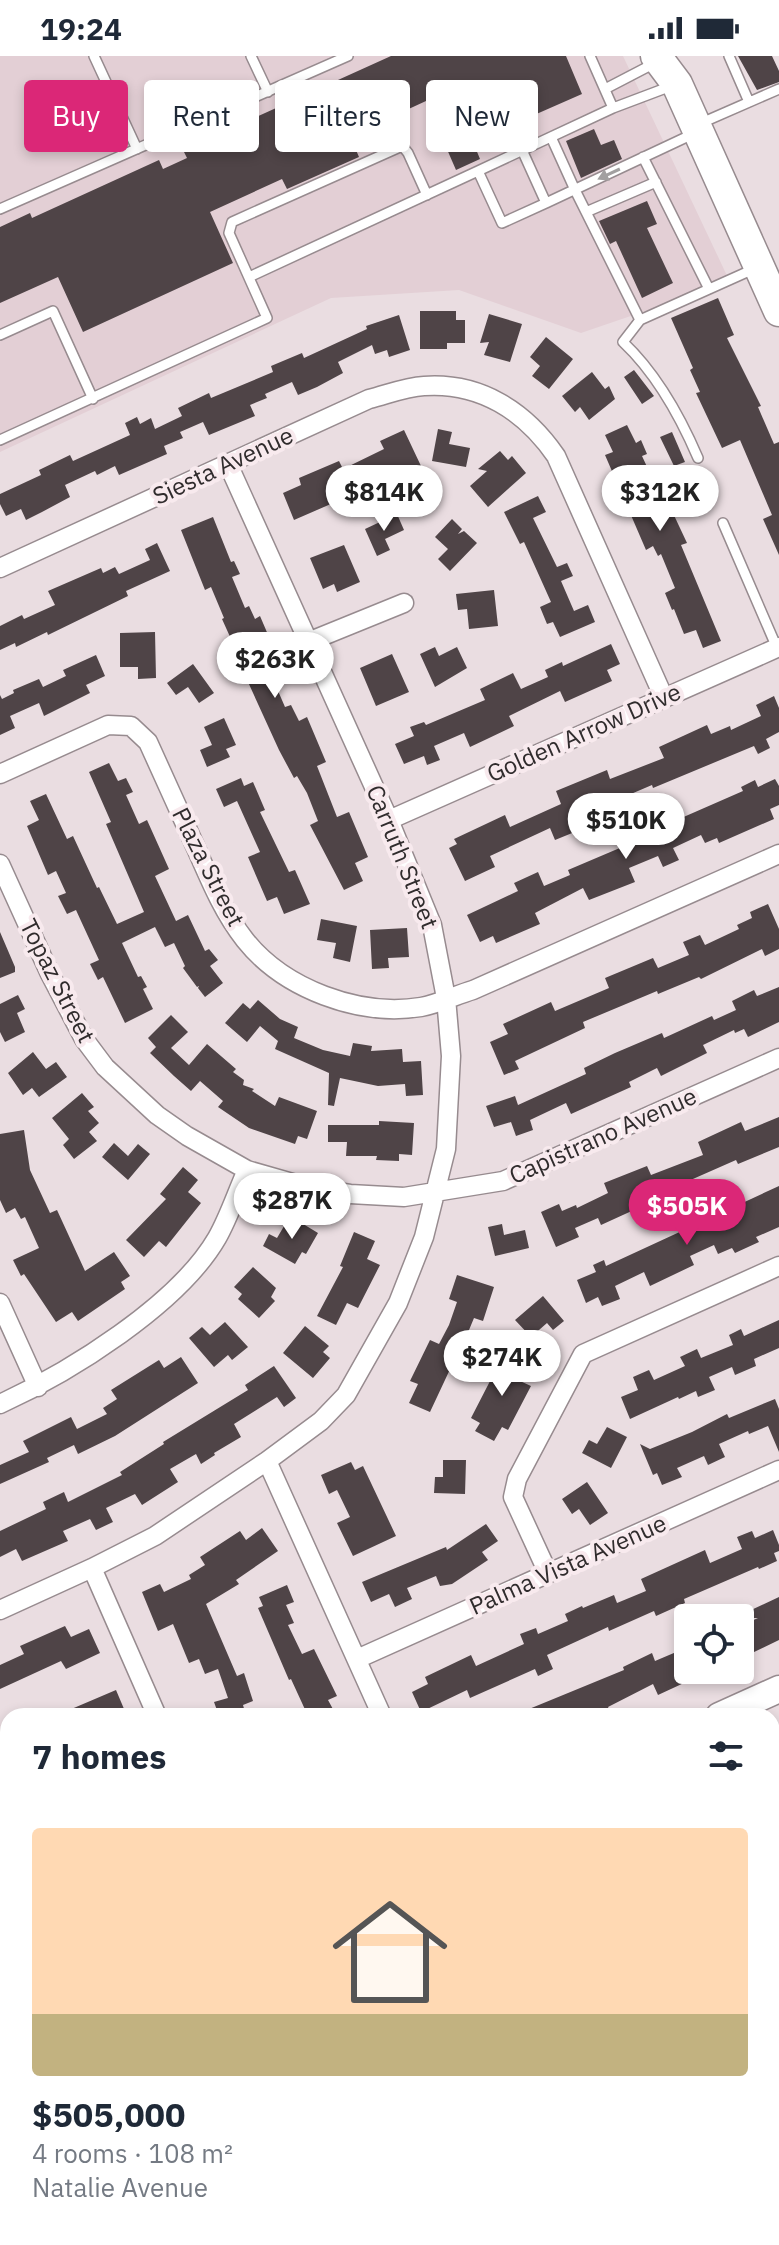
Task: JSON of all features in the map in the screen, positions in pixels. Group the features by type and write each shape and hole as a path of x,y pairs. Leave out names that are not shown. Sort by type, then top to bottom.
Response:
{"main road":[{"path":"665,63 779,311"}],"street":[{"name":"Siesta Avenue","path":"0,568 369,399 421,386 451,386 485,395 514,410 539,431 556,456 664,698"},
{"name":"Carruth Street","path":"0,1610 155,1536 321,1421 346,1395 398,1303 424,1237 446,1149 451,1056 446,998 432,925 389,820 228,464"},
{"path":"308,642 404,603"},
{"name":"Golden Arrow Drive","path":"389,820 778,648"},
{"name":"Plaza Street","path":"0,774 108,725 131,726 148,742 217,897 246,941 268,963 298,983 327,998 359,1007 420,1007 473,990 779,854"},
{"name":"Topaz Street","path":"0,864 5,889 84,1039 105,1067 157,1115 247,1170"},
{"name":"Capistrano Avenue","path":"247,1170 310,1188 404,1197 503,1181 779,1058"},
{"path":"0,1404 38,1387 151,1312 196,1267 217,1237 247,1170"},
{"path":"548,1573 513,1497 517,1479 583,1354 779,1266"},
{"path":"0,1303 38,1387"},
{"path":"267,1461 378,1708"},
{"name":"Palma Vista Avenue","path":"357,1659 779,1470"},
{"path":"92,1568 153,1708"},
{"path":"737,1708 779,1689"}],"lane":[{"path":"94,56 137,149"},
{"path":"251,56 268,92"},
{"path":"0,208 348,56"},
{"path":"590,56 613,108"},
{"path":"729,56 749,102"},
{"path":"605,89 665,63"},
{"path":"538,143 613,108 665,63"},
{"path":"478,171 502,223 779,89"},
{"path":"551,137 640,320"},
{"path":"0,440 267,318 229,233 232,222 400,147 408,153 427,195"},
{"path":"249,277 518,152"},
{"path":"523,152 546,203"},
{"path":"643,157 709,289"},
{"path":"586,212 656,182"},
{"path":"698,458 680,416 638,357 623,342 640,320 759,266"},
{"path":"0,335 53,311 93,399"},
{"path":"723,523 778,648"}],"shaded area":[{"path":"0,56 623,56 730,282 581,333 459,290 331,298 0,452"}],"building":[{"path":"391,56 566,56 582,94 538,113 538,80 426,80 426,101 410,108 410,80 338,80"},
{"path":"738,56 772,56 779,71 779,82 757,90"},
{"path":"275,108 275,152 357,152 359,157 287,189 282,179 210,212 233,263 83,332 58,277 0,303 0,227 30,213 32,218 159,160 163,169 187,158 184,152 259,152 259,116"},
{"path":"594,129 601,145 614,140 622,159 581,178 566,141"},
{"path":"448,152 477,152 480,159 456,170"},
{"path":"647,201 657,224 647,228 673,283 642,298 616,241 610,244 599,221"},
{"path":"718,298 734,335 727,338 761,406 758,407 774,444 779,442 779,555 763,519 772,515 740,440 722,448 696,393 700,392 690,370 693,368 671,318"},
{"path":"420,311 456,311 456,320 465,320 465,343 447,343 447,349 420,349"},
{"path":"489,314 522,324 510,362 484,355 489,342 480,343"},
{"path":"399,315 410,350 389,357 387,350 375,354 372,345 338,362 343,373 317,387 298,395 292,382 265,394 267,398 250,405 255,416 209,435 203,422 180,432 183,438 164,446 167,454 119,475 115,466 97,475 95,471 65,485 70,497 26,520 21,509 6,516 0,504 0,494 41,475 39,470 70,455 73,461 130,435 125,423 137,417 140,424 151,418 155,429 182,416 178,408 209,393 211,398 273,372 271,366 302,353 304,358 367,329 366,326"},
{"path":"546,337 573,359 549,389 532,376 540,366 530,357"},
{"path":"634,370 654,396 642,404 624,377"},
{"path":"592,372 605,389 609,386 615,399 589,420 580,407 575,412 562,396"},
{"path":"627,425 636,443 641,440 647,454 642,456 668,512 672,511 687,543 681,545 721,641 703,648 696,630 684,634 665,593 675,588 661,554 658,556 653,546 646,550 605,455 613,452 605,435"},
{"path":"438,429 452,432 449,444 470,448 466,467 432,461"},
{"path":"404,430 421,466 399,476 402,483 389,489 385,480 359,491 361,495 341,504 340,500 294,520 283,493 301,485 299,478 339,461 343,469 384,449 380,441"},
{"path":"672,432 685,462 674,466 660,437"},
{"path":"500,451 508,460 512,456 526,473 488,507 470,486 487,471 478,469"},
{"path":"538,496 546,512 533,518 557,567 567,563 573,576 561,581 574,611 588,605 595,622 560,637 553,622 547,624 540,607 551,602 524,542 520,544 504,512"},
{"path":"397,514 404,530 385,539 390,550 377,556 365,529"},
{"path":"213,517 231,562 234,561 240,574 232,577 245,608 249,606 255,619 260,616 284,672 272,677 285,707 291,705 299,721 307,717 326,762 317,766 337,817 349,812 368,857 355,863 363,881 344,890 310,825 318,821 307,793 297,776 294,778 279,750 243,671 211,587 205,590 181,530"},
{"path":"452,519 462,529 458,534 464,531 477,543 450,571 438,559 448,549 435,537"},
{"path":"157,543 170,571 126,591 128,596 48,635 47,632 16,647 15,643 0,650 0,626 22,615 24,619 55,605 48,591 101,568 103,573 115,567 119,574 150,560 145,549"},
{"path":"344,545 360,582 337,592 334,584 323,589 310,558"},
{"path":"494,590 498,626 469,629 467,609 458,610 456,594"},
{"path":"155,632 156,678 138,679 138,667 120,667 120,633"},
{"path":"611,644 620,664 607,670 612,681 565,702 560,691 509,716 514,726 470,747 464,733 434,746 440,760 427,765 424,756 404,764 395,744 414,736 410,727 424,722 426,725 485,700 480,689 513,673 521,689 548,677 545,670 562,662 563,666"},
{"path":"435,647 439,656 457,647 467,668 435,687 420,654"},
{"path":"392,654 409,692 376,706 360,668"},
{"path":"96,655 105,676 86,685 90,693 44,716 39,703 10,716 15,728 0,735 0,695 2,699 14,693 13,690 39,679 43,687 66,676 63,670"},
{"path":"193,664 214,693 199,703 188,687 176,695 167,683"},
{"path":"774,696 779,708 779,732 766,739 770,748 758,754 754,746 584,814 578,820 582,829 555,840 550,828 490,856 495,867 465,881 449,848 457,844 454,839 505,815 510,827 561,804 556,791 607,770 610,779 664,758 659,747 707,725 711,734 730,726 731,730 761,716 756,705"},
{"path":"224,718 236,745 226,749 230,757 207,767 200,750 212,745 204,727"},
{"path":"109,763 118,781 126,778 133,792 126,795 139,824 147,820 169,869 155,876 176,921 188,915 205,951 209,949 218,960 210,966 223,983 205,997 183,968 185,966 174,943 165,947 155,927 122,943 138,977 141,976 147,987 143,989 153,1009 125,1023 103,977 98,980 90,964 99,960 76,910 67,914 58,896 66,893 56,871 48,875 27,826 39,820 30,801 46,794 67,839 73,836 117,924 144,912 106,824 111,822 89,772"},
{"path":"241,778 244,786 253,782 265,810 260,812 289,872 295,870 310,904 284,914 277,897 267,901 248,857 260,852 237,801 224,807 216,789"},
{"path":"775,779 779,786 779,805 770,809 774,819 719,843 717,838 705,843 701,835 673,848 679,860 663,867 658,856 629,868 635,882 589,900 583,888 535,913 540,924 496,943 493,936 480,942 467,915 518,891 514,883 538,872 544,886 570,875 568,870 743,791 741,787 755,780 758,787"},
{"path":"768,904 779,929 779,949 765,956 762,949 701,979 699,977 658,994 657,991 583,1022 585,1028 515,1061 519,1069 504,1075 490,1042 508,1034 503,1024 551,1002 555,1011 609,988 605,978 653,958 658,968 689,955 683,942 700,935 705,945 739,929 737,925 752,918 750,912"},
{"path":"321,919 357,926 350,962 333,958 336,943 317,940"},
{"path":"407,928 409,957 388,958 389,968 372,969 370,930"},
{"path":"0,932 15,972 0,978"},
{"path":"779,987 779,1022 748,1037 744,1029 735,1033 734,1030 703,1045 707,1053 661,1076 657,1068 629,1082 631,1087 571,1114 566,1103 530,1120 533,1130 516,1136 511,1122 494,1127 486,1106 515,1096 518,1105 586,1074 584,1068 615,1053 662,1033 664,1038 712,1016 714,1020 736,1010 732,1001 754,990 757,996"},
{"path":"18,995 25,1009 17,1013 25,1032 5,1042 0,1032 0,1004"},
{"path":"258,1000 280,1019 298,1027 294,1038 323,1050 350,1056 353,1043 372,1046 371,1051 402,1049 403,1062 421,1061 423,1095 406,1096 405,1084 378,1086 340,1078 334,1106 328,1105 329,1073 275,1049 278,1041 260,1026 247,1042 225,1023 243,1003 250,1009"},
{"path":"171,1015 188,1032 171,1048 189,1065 207,1044 236,1069 233,1072 244,1080 243,1085 254,1089 252,1091 275,1106 279,1097 317,1111 307,1139 298,1136 295,1144 249,1128 218,1107 223,1101 200,1081 191,1091 174,1076 150,1053 156,1047 148,1038"},
{"path":"33,1052 46,1069 56,1062 67,1077 39,1097 32,1088 23,1095 8,1073"},
{"path":"82,1093 94,1107 88,1111 99,1123 89,1132 97,1141 74,1159 63,1145 69,1139 52,1118"},
{"path":"779,1117 779,1147 738,1164 736,1160 677,1186 662,1194 664,1200 648,1207 647,1204 601,1225 598,1218 575,1228 579,1237 556,1247 541,1212 559,1204 562,1211 576,1205 577,1208 608,1193 604,1183 647,1166 651,1175 703,1155 698,1142 741,1122 745,1131"},
{"path":"379,1121 414,1123 412,1155 399,1154 399,1161 376,1160 377,1156 346,1156 347,1142 328,1142 328,1125 379,1125"},
{"path":"24,1130 30,1170 50,1213 57,1210 85,1271 114,1252 130,1276 121,1282 125,1289 78,1321 72,1312 56,1322 24,1274 21,1276 13,1260 39,1248 25,1217 21,1219 15,1208 6,1213 0,1200 0,1134"},
{"path":"114,1143 128,1156 138,1144 150,1154 128,1180 102,1157"},
{"path":"183,1167 198,1180 188,1192 201,1203 166,1247 159,1241 144,1257 126,1240 166,1199 160,1194"},
{"path":"779,1186 779,1227 756,1237 759,1242 735,1253 732,1248 718,1254 714,1245 690,1256 694,1265 650,1286 644,1272 615,1286 620,1299 602,1306 598,1297 586,1303 577,1280 596,1272 593,1265 604,1260 606,1266"},
{"path":"290,1216 318,1233 306,1254 302,1252 295,1264 263,1246 269,1234 277,1238"},
{"path":"502,1224 504,1235 525,1230 529,1248 495,1256 488,1227"},
{"path":"354,1232 375,1241 367,1259 380,1265 358,1308 347,1303 336,1325 317,1316 343,1267 340,1266"},
{"path":"253,1267 276,1288 271,1297 275,1301 259,1318 238,1299 242,1294 234,1287"},
{"path":"457,1275 494,1287 483,1321 474,1318 430,1412 409,1403 418,1384 410,1381 430,1340 439,1344 449,1325 457,1302 449,1299"},
{"path":"543,1296 564,1321 553,1330 547,1323 531,1337 515,1320"},
{"path":"779,1320 779,1348 754,1359 756,1366 735,1375 732,1367 709,1377 715,1390 698,1397 696,1391 678,1397 630,1419 621,1397 638,1390 633,1377 649,1370 654,1380 685,1366 680,1357 697,1349 701,1358 733,1345 729,1335 741,1329 744,1336"},
{"path":"225,1322 248,1347 232,1360 228,1355 214,1367 189,1338 202,1327 210,1335"},
{"path":"305,1326 329,1346 323,1352 330,1358 313,1378 283,1353"},
{"path":"505,1352 528,1363 520,1381 531,1386 508,1430 502,1427 494,1441 475,1431 480,1423 471,1418"},
{"path":"181,1357 198,1383 115,1436 78,1454 74,1445 47,1458 49,1462 0,1484 0,1465 29,1452 23,1441 71,1417 77,1429 107,1414 103,1408 117,1399 111,1390 159,1360 164,1368"},
{"path":"274,1366 296,1398 284,1407 277,1397 234,1424 241,1437 201,1464 196,1454 170,1469 178,1482 142,1505 135,1494 106,1508 113,1522 96,1530 90,1519 63,1531 68,1541 22,1561 16,1549 0,1557 0,1531 46,1509 43,1502 64,1492 68,1502 122,1475 120,1472 163,1442 248,1390 245,1385"},
{"path":"775,1399 779,1409 779,1452 768,1426 719,1444 725,1457 708,1465 704,1456 677,1468 682,1477 662,1485 657,1473 653,1475 640,1444 650,1449 727,1414 729,1418"},
{"path":"607,1427 627,1437 611,1468 582,1453 589,1440 597,1444"},
{"path":"443,1460 466,1460 465,1494 434,1493 435,1477 443,1477"},
{"path":"351,1462 355,1470 363,1466 396,1536 353,1556 337,1523 350,1517 337,1490 329,1494 321,1475"},
{"path":"587,1482 608,1513 590,1525 579,1509 572,1514 562,1499"},
{"path":"486,1524 498,1541 482,1552 488,1560 452,1584 440,1586 436,1576 407,1588 412,1599 395,1607 389,1594 371,1602 362,1582 446,1547 447,1550"},
{"path":"262,1528 278,1551 236,1580 239,1584 206,1604 237,1676 244,1673 253,1701 243,1705 244,1708 216,1708 214,1702 228,1698 218,1669 205,1674 199,1659 189,1663 173,1624 158,1631 142,1592 160,1584 164,1592 191,1579 189,1575 205,1565 200,1557 240,1531 246,1540"},
{"path":"773,1530 779,1545 779,1551 774,1553 777,1561 684,1599 685,1603 674,1604 674,1608 656,1616 654,1611 609,1631 608,1627 547,1655 553,1669 538,1676 535,1669 470,1698 467,1690 429,1708 419,1708 412,1692 428,1684 425,1677 471,1655 476,1666 524,1644 520,1634 536,1628 538,1634 568,1621 565,1614 582,1606 614,1595 617,1603 646,1591 641,1579 705,1550 710,1563 742,1549 737,1537 752,1531 755,1538"},
{"path":"287,1585 294,1602 286,1605 294,1623 288,1625 302,1654 314,1649 337,1696 328,1700 332,1708 304,1708 258,1608 263,1606 259,1597"},
{"path":"779,1597 779,1640 754,1652 754,1620 758,1618 754,1618 754,1609"},
{"path":"65,1626 71,1637 89,1629 100,1653 66,1669 61,1661 0,1689 0,1665 24,1654 20,1646"},
{"path":"652,1653 655,1661 674,1653 674,1684 682,1684 658,1695 653,1684 608,1708 531,1708 624,1670 623,1667"},
{"path":"116,1690 124,1708 74,1708"}]}
